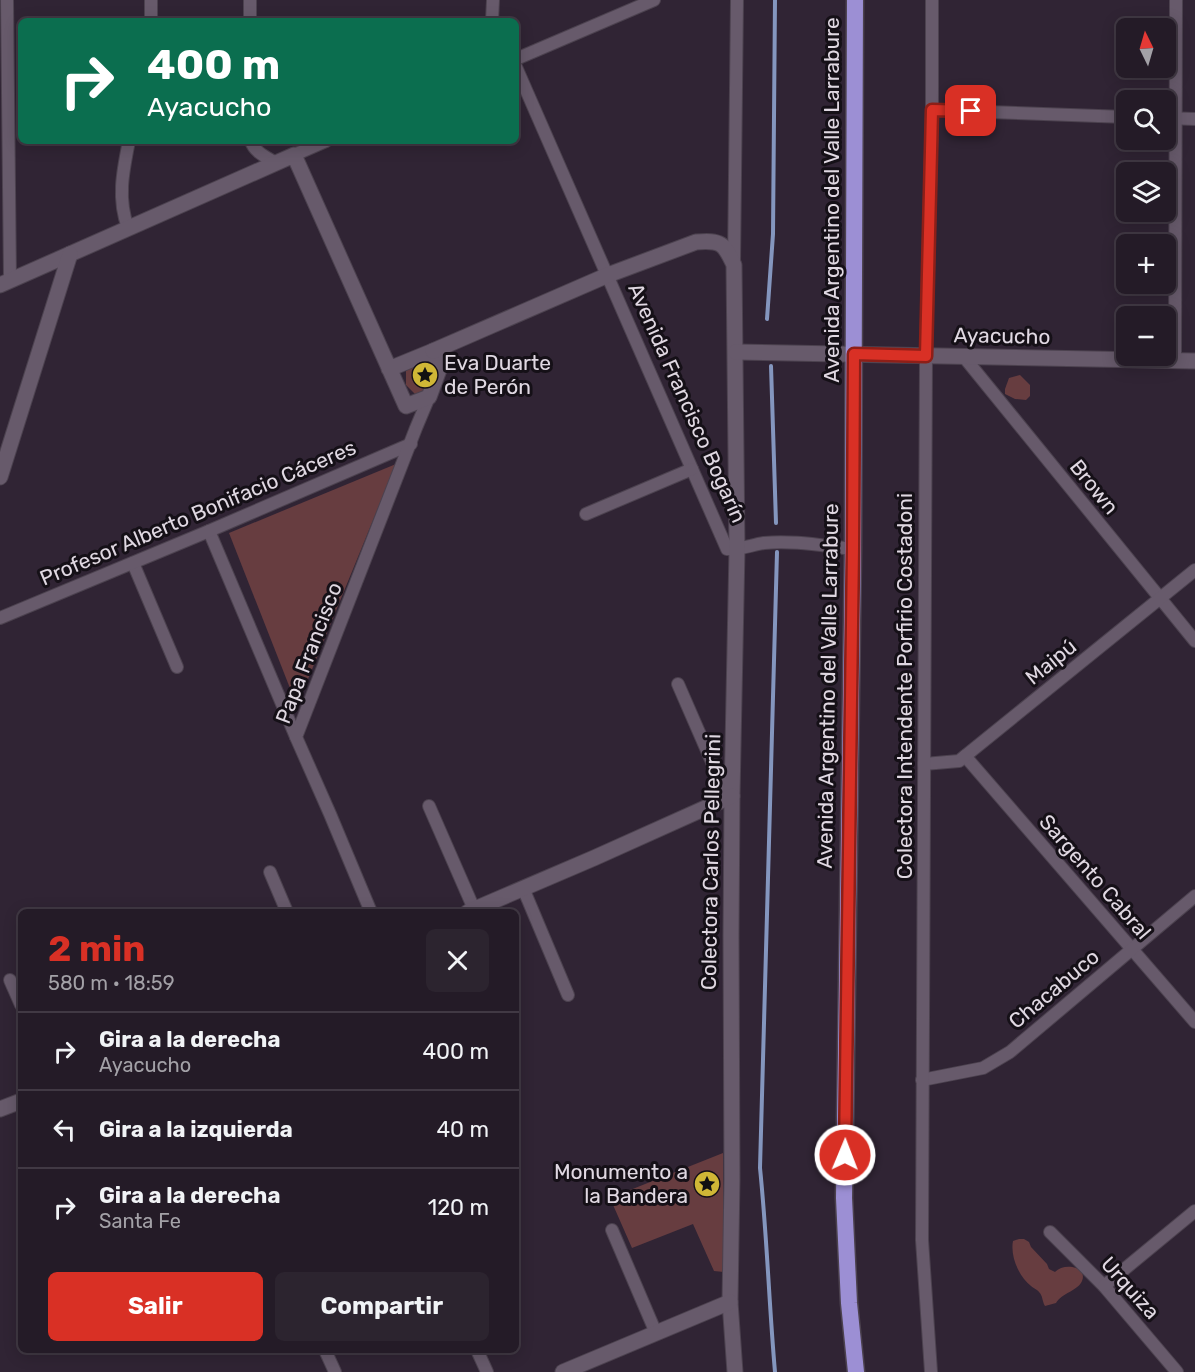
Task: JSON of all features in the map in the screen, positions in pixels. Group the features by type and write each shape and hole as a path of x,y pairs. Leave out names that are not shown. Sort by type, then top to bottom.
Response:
{"highway":[{"name":"Avenida Argentino del Valle Larrabure","path":"855,0 853,549 844,1198 849,1303 856,1372"}],"street":[{"path":"8,0 5,283 319,144"},
{"path":"151,0 151,18"},
{"path":"250,0 250,18"},
{"path":"492,18 493,0"},
{"path":"519,58 654,0"},
{"path":"734,265 737,0"},
{"name":"Colectora Intendente Porfirio Costadoni","path":"931,1372 922,1240 922,1080 926,356 932,110 932,0"},
{"path":"1172,90 1176,0"},
{"path":"519,74 608,276 696,242 707,241 720,243 728,252 734,265"},
{"path":"932,110 1116,117"},
{"path":"1176,119 1195,119"},
{"path":"128,144 122,177 123,214 128,228"},
{"path":"252,144 261,154 276,163"},
{"path":"1172,150 1174,306"},
{"path":"294,155 416,428"},
{"path":"0,477 70,254"},
{"name":"Colectora Carlos Pellegrini","path":"734,265 737,549 730,935 732,1179 730,1302 735,1372"},
{"name":"Avenida Francisco Bogarín","path":"389,369 608,276 727,549 737,549"},
{"path":"406,406 429,397 440,367 433,351"},
{"name":"Ayacucho","path":"736,352 1116,360"},
{"name":"Brown","path":"964,357 1195,641"},
{"name":"Ayacucho","path":"1176,361 1195,361"},
{"name":"Papa Francisco","path":"370,909 296,737 429,397"},
{"name":"Profesor Alberto Bonifacio Cáceres","path":"0,618 411,444"},
{"path":"586,514 692,468"},
{"path":"209,531 296,737"},
{"path":"737,549 764,543 791,543 853,549"},
{"path":"133,563 177,667"},
{"name":"Maipú","path":"924,764 959,761 1195,570"},
{"path":"476,909 732,796 722,785 678,684"},
{"name":"Sargento Cabral","path":"965,756 1195,1022"},
{"path":"429,806 470,909"},
{"path":"270,872 286,909"},
{"path":"524,888 568,994"},
{"name":"Chacabuco","path":"922,1080 982,1068 1010,1052 1195,896"},
{"path":"10,980 18,998"},
{"path":"0,1109 18,1102"},
{"path":"1104,1286 1195,1210"},
{"path":"612,1230 656,1333"},
{"name":"Urquiza","path":"1050,1232 1104,1286 1177,1372"},
{"path":"563,1372 730,1302"},
{"path":"326,1353 335,1372"},
{"path":"478,1353 487,1372"}],"shaded area":[{"path":"418,363 427,364 431,374 424,392 415,394 406,385 406,371"},
{"path":"1020,375 1030,385 1030,396 1026,400 1015,399 1005,394 1009,378"},
{"path":"396,464 297,706 229,533"},
{"path":"723,1153 724,1272 714,1271 693,1224 632,1248 610,1198"},
{"path":"1019,1239 1029,1242 1049,1269 1055,1272 1064,1267 1078,1269 1083,1276 1080,1284 1056,1303 1045,1306 1038,1290 1027,1282 1016,1266 1012,1247 1013,1241"}],"waterway":[{"path":"767,319 773,234 775,0"},
{"path":"771,366 776,523"},
{"path":"775,1372 760,1168 777,552"}],"place":[{"name":"Eva Duarte de Perón","path":"425,375"},
{"name":"Monumento a la Bandera","path":"707,1184"}],"route":[{"path":"845,1155 854,354 926,356 932,110 971,111"}]}
